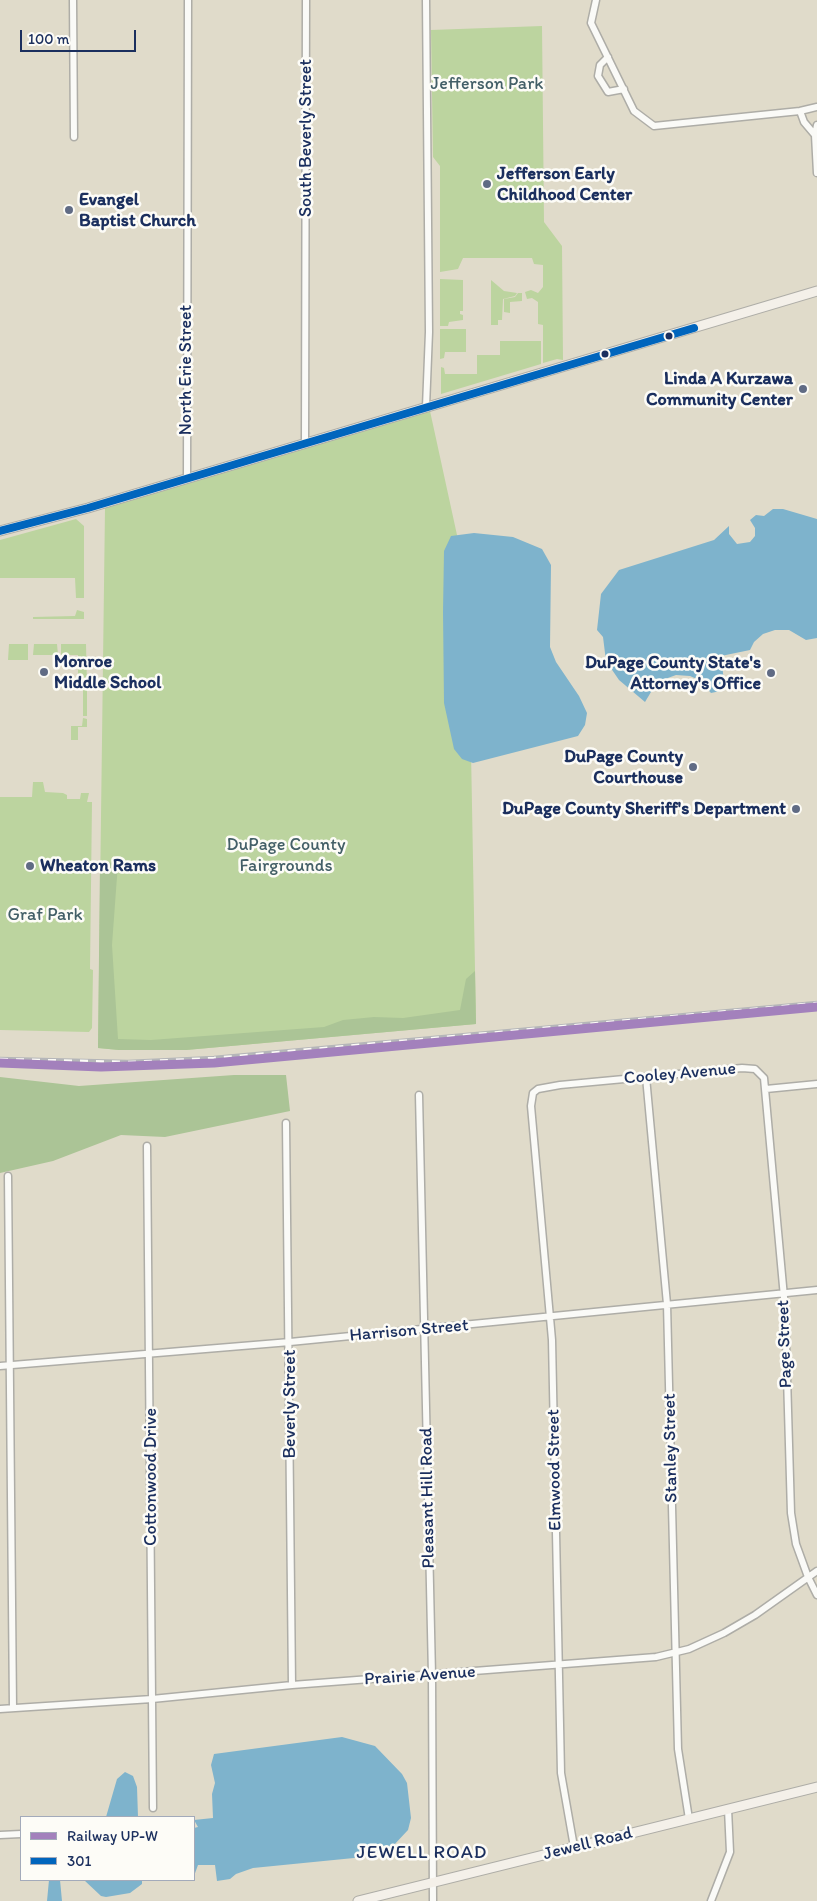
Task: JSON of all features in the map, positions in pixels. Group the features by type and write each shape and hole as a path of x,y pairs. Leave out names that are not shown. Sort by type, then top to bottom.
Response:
{"street":[{"path":"73,0 74,137"},
{"name":"North Erie Street","path":"186,479 188,0"},
{"name":"South Beverly Street","path":"305,443 306,0"},
{"path":"426,0 429,332 426,407"},
{"path":"596,0 591,23 634,111 654,126 817,108"},
{"path":"608,57 600,65 598,76 605,90 611,92 624,89"},
{"path":"800,111 804,122 815,135"},
{"path":"817,125 815,135 817,174"},
{"path":"0,531 88,508 817,292"},
{"name":"Cooley Avenue","path":"533,1093 542,1087 548,1086 742,1068 755,1069 764,1078 766,1089"},
{"name":"Stanley Street","path":"646,1077 667,1304 678,1749 689,1819"},
{"path":"766,1089 817,1084"},
{"name":"Page Street","path":"766,1089 784,1294 790,1503 796,1544 817,1595"},
{"name":"Elmwood Street","path":"533,1093 532,1119 550,1317 561,1774 574,1847"},
{"name":"Pleasant Hill Road","path":"419,1095 432,1675 433,1901"},
{"name":"Beverly Street","path":"286,1123 290,1342 292,1685"},
{"name":"Cottonwood Drive","path":"147,1146 153,1808"},
{"path":"8,1176 13,1708"},
{"name":"Harrison Street","path":"0,1366 424,1330 817,1290"},
{"name":"Prairie Avenue","path":"0,1709 152,1699 292,1685 656,1657 676,1653 698,1645 738,1625 817,1571"},
{"name":"Jewell Road","path":"358,1901 817,1787"},
{"path":"711,1901 730,1852 728,1809"},
{"path":"0,1835 20,1834"}],"green space":[{"name":"Jefferson Park","path":"542,26 544,222 562,246 563,360 557,359 543,363 543,325 538,324 538,302 532,298 527,299 525,292 531,290 538,293 543,287 543,265 534,264 532,258 463,258 458,269 440,272 440,166 433,157 431,30"},
{"path":"440,279 463,280 463,311 460,311 460,314 463,315 463,320 449,322 448,326 440,326"},
{"path":"491,280 504,291 517,293 515,296 503,299 502,320 498,320 498,325 491,325"},
{"path":"518,293 522,293 522,301 510,302 510,313 504,312 504,299 515,297"},
{"path":"440,329 466,329 466,352 445,352 444,358 440,359"},
{"path":"500,341 541,341 541,364 441,394 441,367 444,368 445,374 477,374 477,355 500,355"},
{"name":"DuPage County Fairgrounds","path":"430,411 457,535 471,751 476,1024 186,1050 119,1050 98,1048 105,508"},
{"path":"76,519 84,526 84,598 76,598 75,578 0,578 0,540"},
{"path":"77,610 84,612 84,619 33,619 33,617 75,616"},
{"path":"9,644 28,644 28,660 8,660"},
{"path":"34,644 57,644 58,655 33,655"},
{"path":"61,644 86,644 87,686 83,686 82,679 78,679 78,655 61,655"},
{"path":"83,688 87,688 87,716 83,716"},
{"path":"83,718 87,719 87,727 78,727 78,740 71,740 71,726 82,726"},
{"name":"Graf Park","path":"33,782 43,782 45,792 63,793 67,795 67,799 80,799 81,793 89,793 87,802 92,802 90,969 93,970 92,1028 89,1032 0,1030 0,797 32,797"},
{"path":"100,862 118,863 112,945 118,1039 151,1040 324,1027 343,1020 374,1017 403,1018 460,1010 466,979 475,971 476,1024 186,1050 119,1050 98,1048"},
{"path":"234,1075 286,1075 290,1111 165,1137 121,1135 53,1161 0,1173 0,1077 79,1086"}],"water":[{"path":"773,509 783,509 817,519 817,638 806,640 789,630 775,630 763,634 754,642 750,650 721,656 725,690 711,693 699,680 690,676 676,675 657,682 645,702 619,680 606,661 603,637 597,630 601,594 619,570 714,540 729,526 729,534 737,544 750,542 755,536 755,528 750,520 756,515 764,516"},
{"path":"474,533 513,537 542,549 551,565 550,647 556,662 579,696 587,713 585,725 578,736 473,763 462,759 454,749 444,703 443,612 444,551 451,536"},
{"path":"342,1737 375,1746 402,1774 407,1783 411,1818 408,1830 393,1846 364,1857 253,1868 236,1874 230,1879 217,1881 215,1865 198,1865 195,1873 195,1828 198,1827 195,1820 213,1818 212,1794 215,1783 211,1765 214,1754"},
{"path":"125,1772 133,1776 137,1787 138,1816 106,1816 117,1779"},
{"path":"49,1881 60,1881 62,1901 47,1901"},
{"path":"85,1881 142,1881 142,1884 130,1893 106,1897 101,1896"}],"railway":[{"path":"0,1059 128,1062 214,1058 817,1003"}],"rail line":[{"name":"UP-W","path":"0,1063 101,1067 214,1063 817,1007"}],"transit line":[{"name":"301","path":"0,531 88,508 694,328"}],"place":[{"name":"Jefferson Early Childhood Center","path":"487,184"},
{"name":"Evangel Baptist Church","path":"69,210"},
{"name":"Linda A Kurzawa Community Center","path":"803,389"},
{"name":"Monroe Middle School","path":"44,672"},
{"name":"DuPage County State's Attorney's Office","path":"771,673"},
{"name":"DuPage County Courthouse","path":"693,767"},
{"name":"DuPage County Sheriff's Department","path":"796,809"},
{"name":"Wheaton Rams","path":"30,866"}],"district":[{"name":"JEWELL ROAD","path":"422,1853"}]}
